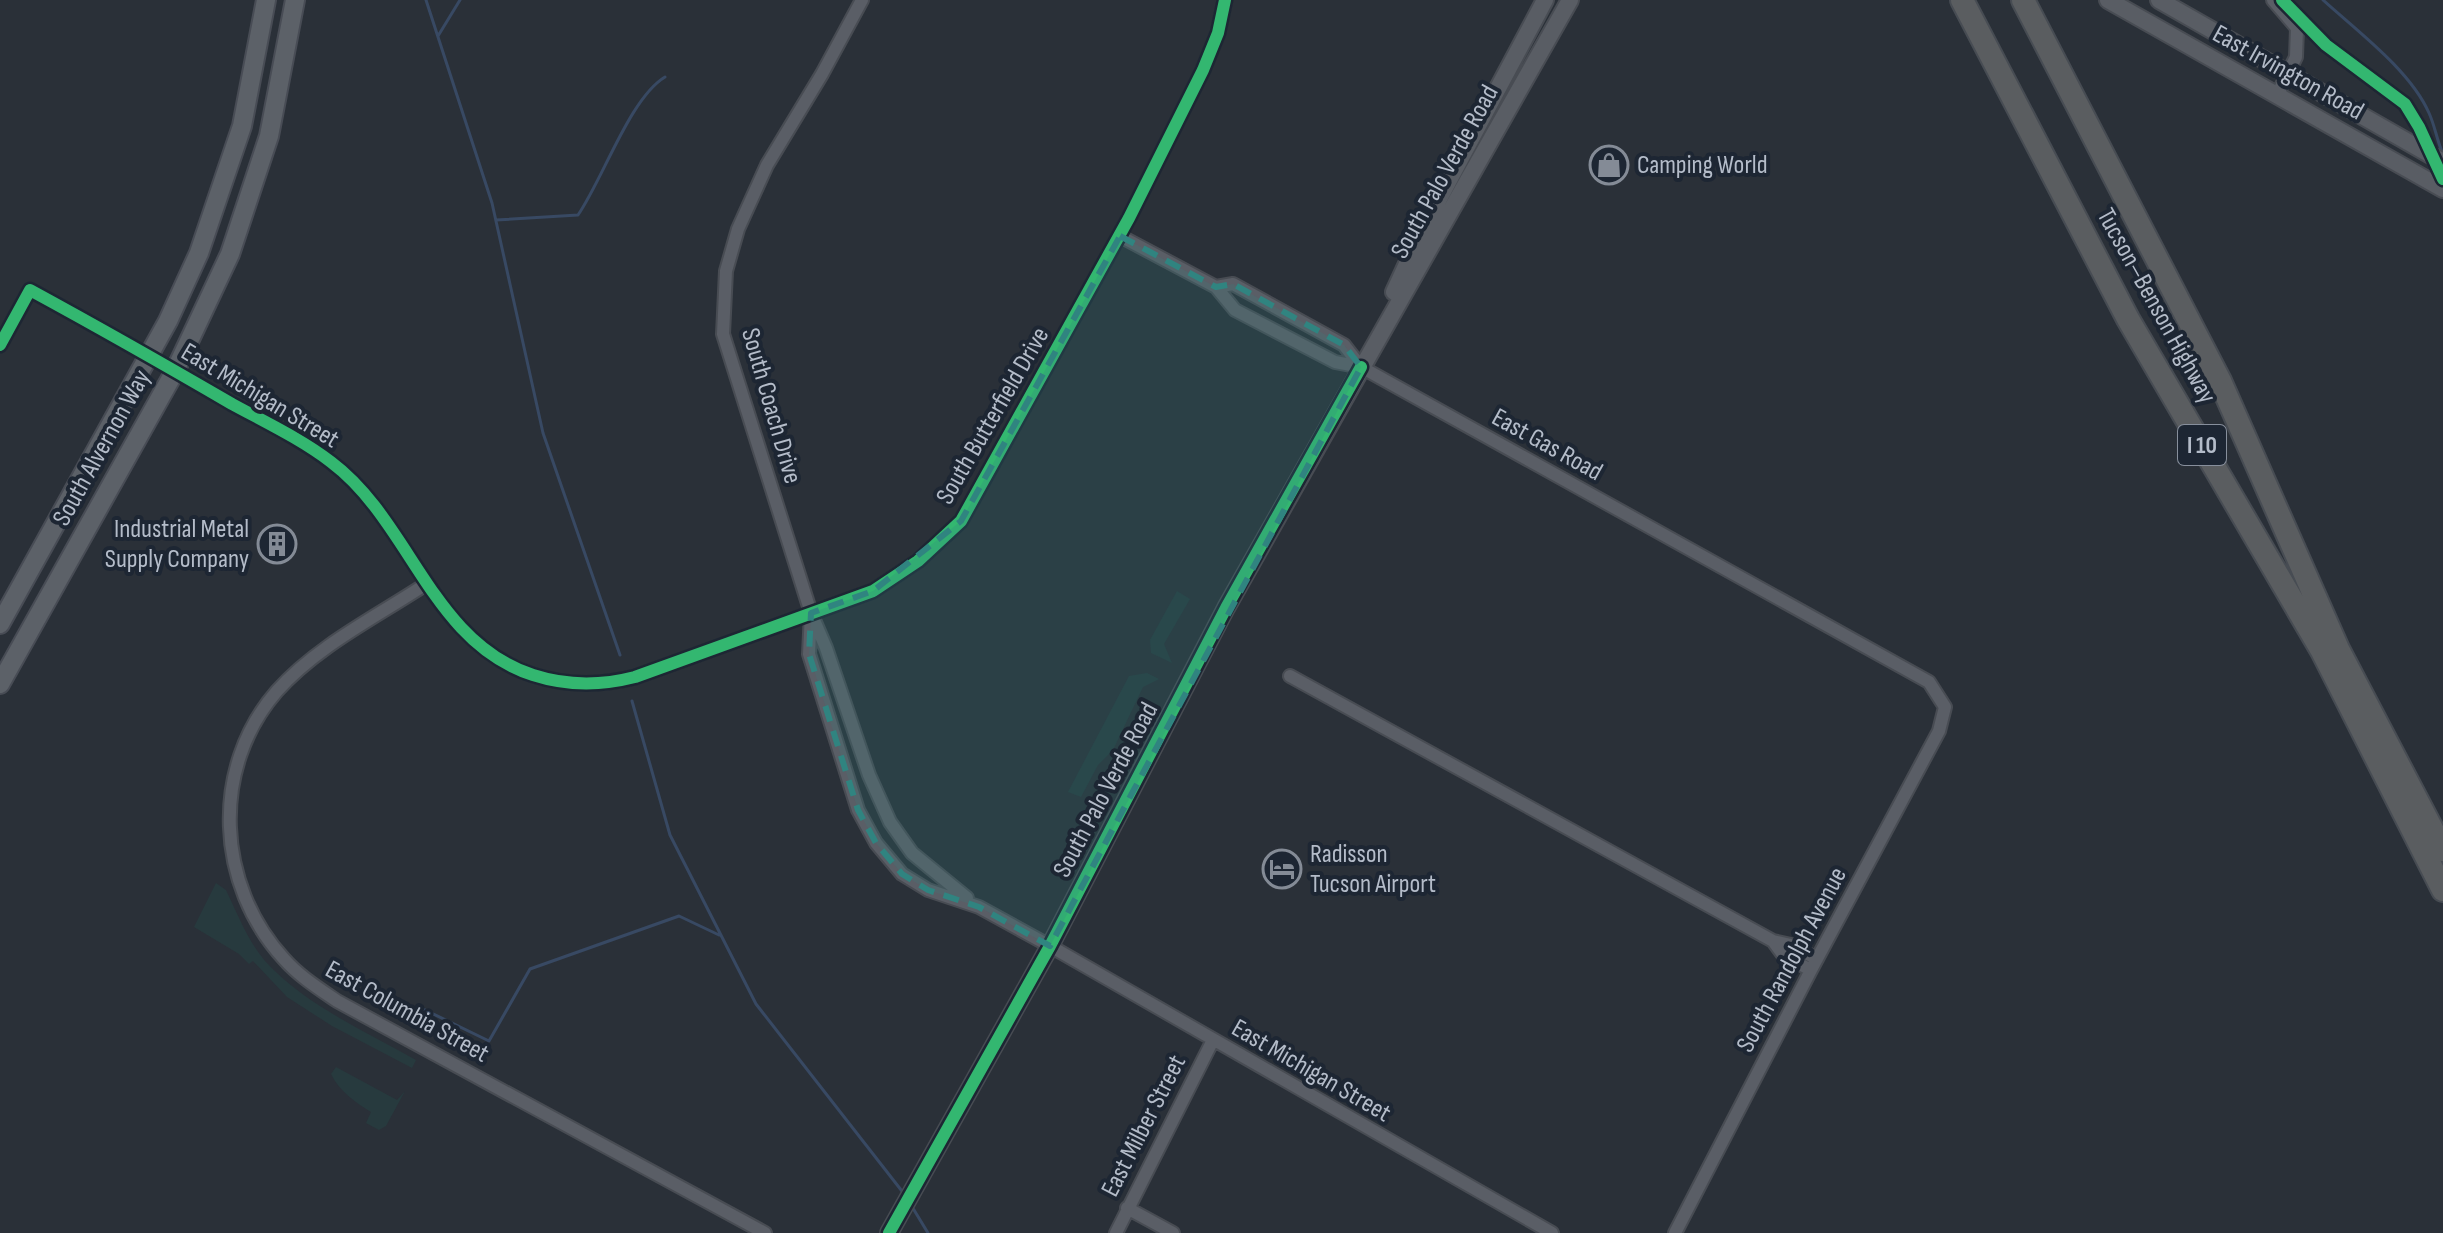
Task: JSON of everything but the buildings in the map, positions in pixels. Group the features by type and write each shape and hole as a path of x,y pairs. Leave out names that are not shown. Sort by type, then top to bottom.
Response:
{"highway":[{"name":"Tucson–Benson Highway","path":"1962,0 2128,319 2322,651 2443,890"},
{"name":"Tucson–Benson Highway","path":"2023,0 2220,381 2338,649 2443,850"}],"main road":[{"name":"South Alvernon Way","path":"0,624 184,289 226,179 245,113 266,0"},
{"name":"South Alvernon Way","path":"0,684 175,371 230,254 257,176 278,98 295,0"},
{"name":"South Palo Verde Road","path":"1361,367 1424,227 1545,0"},
{"name":"South Palo Verde Road","path":"889,1233 1050,946 1226,608 1570,0"},
{"name":"East Irvington Road","path":"2108,0 2439,187"},
{"name":"East Irvington Road","path":"2159,0 2443,162"},
{"path":"1466,183 1465,168 1495,113 1505,75"}],"street":[{"name":"South Coach Drive","path":"862,0 767,165 738,229 726,271 723,334 811,613 869,775 896,833 912,853 979,907 1050,946"},
{"name":"South Butterfield Drive","path":"426,584 454,621 491,654 527,673 566,683 603,683 635,677 873,591 918,561 961,521 1120,236 1203,70 1218,33 1225,0"},
{"path":"2273,0 2297,28 2296,57 2277,95"},
{"name":"East Gas Road","path":"1120,236 1216,287 1235,310 1335,362 1361,367 1929,682 1945,707"},
{"path":"1216,287 1233,284 1344,345 1361,367"},
{"name":"East Michigan Street","path":"0,345 30,290 149,356 307,446 347,475 380,512 426,584"},
{"name":"East Columbia Street","path":"426,584 304,664 275,693 249,733 234,776 229,836 234,867 251,915 285,961 337,1001 765,1233"},
{"name":"South Coach Drive","path":"811,613 809,654 858,810 876,843 902,874 928,890 979,907"},
{"path":"1290,676 1773,941 1791,945 1814,965"},
{"name":"South Randolph Avenue","path":"1675,1233 1939,731 1945,707"},
{"path":"876,843 896,833"},
{"name":"East Michigan Street","path":"1050,946 1552,1233"},
{"name":"East Milber Street","path":"1116,1233 1213,1040"},
{"path":"1127,1208 1173,1233"}],"highlighted area":[{"path":"1120,236 1216,287 1233,284 1344,345 1361,367 1050,946 979,907 928,890 902,874 876,843 858,810 809,654 811,613 873,591 961,521"}],"green space":[{"path":"1177,591 1190,599 1164,644 1172,663 1151,653 1150,640"},
{"path":"1147,673 1159,679 1143,687 1113,750 1098,765 1081,797 1068,792 1129,676"},
{"path":"216,883 226,890 259,953 281,977 336,1016 416,1060 412,1068 332,1026 287,997 253,961 249,964 239,954 194,927"},
{"path":"336,1067 397,1100 405,1091 386,1126 379,1130 366,1123 371,1112 339,1086 331,1074"}],"waterway":[{"path":"426,0 492,203 543,433 620,655"},
{"path":"438,36 460,0"},
{"path":"2323,0 2382,52 2409,82 2429,113 2443,154"},
{"path":"496,220 578,215 640,102 665,77"},
{"path":"632,701 670,835 756,1004 905,1195"},
{"path":"421,1008 489,1041 530,969 679,916 719,935"},
{"path":"911,1205 928,1233"}],"cycle path":[{"path":"0,345 30,290 295,438 331,462 358,487 382,516 445,609 470,636 498,659 533,675 571,683 609,682 635,677 873,591 918,561 961,521 1129,218 1203,70 1218,33 1225,0"},
{"path":"2282,0 2326,45 2405,104 2443,179"},
{"path":"889,1233 1050,946 1226,608 1361,367"}],"place":[{"name":"Camping World","path":"1609,165"},
{"name":"Industrial Metal Supply Company","path":"277,544"},
{"name":"Radisson Tucson Airport","path":"1282,869"}]}
